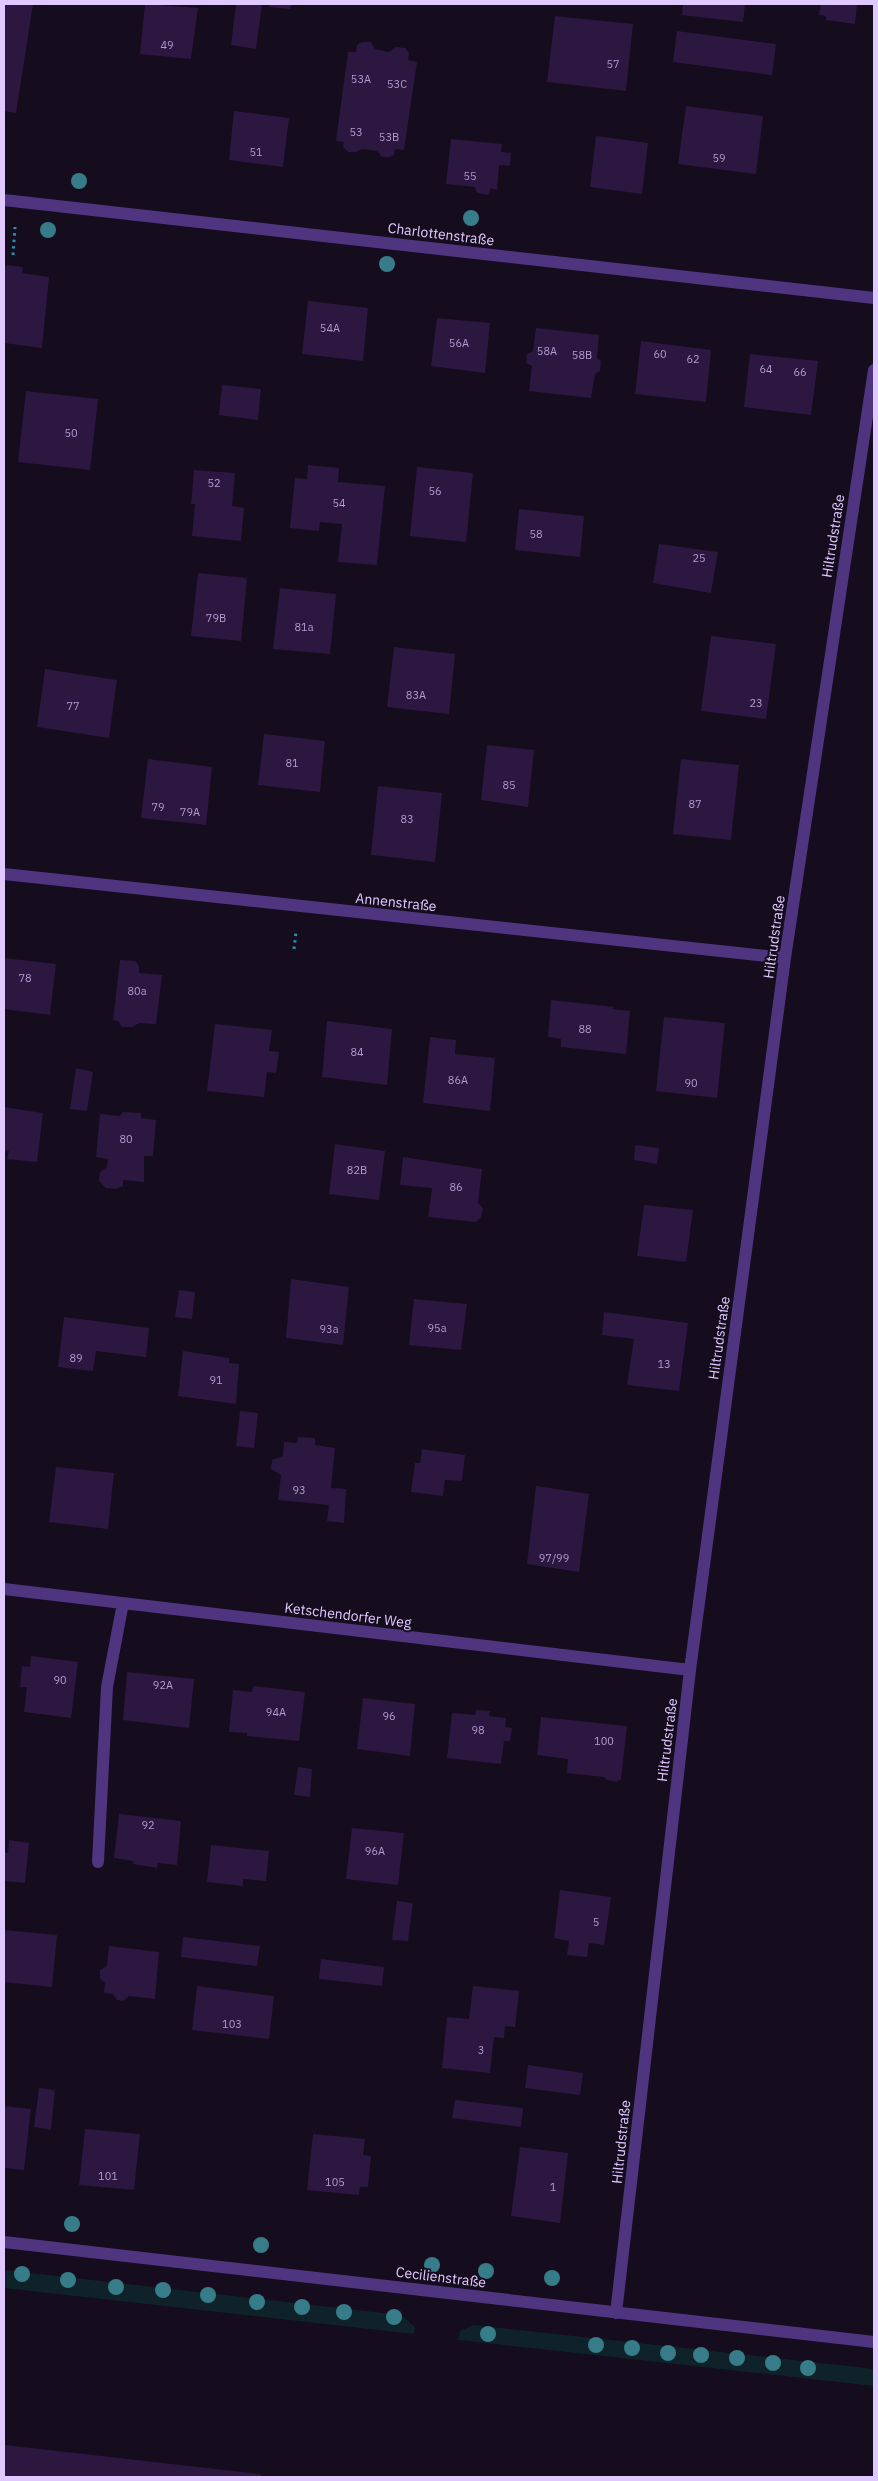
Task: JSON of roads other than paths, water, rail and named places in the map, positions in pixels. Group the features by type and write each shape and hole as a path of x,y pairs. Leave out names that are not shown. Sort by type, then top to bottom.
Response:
{"street":[{"name":"Charlottenstraße","path":"4,200 874,298"},
{"name":"Hiltrudstraße","path":"616,2313 690,1670 785,958 874,370"},
{"name":"Annenstraße","path":"4,874 785,958"},
{"name":"Ketschendorfer Weg","path":"4,1589 690,1670"},
{"path":"98,1862 107,1687 123,1603"},
{"name":"Cecilienstraße","path":"4,2242 874,2342"}]}
